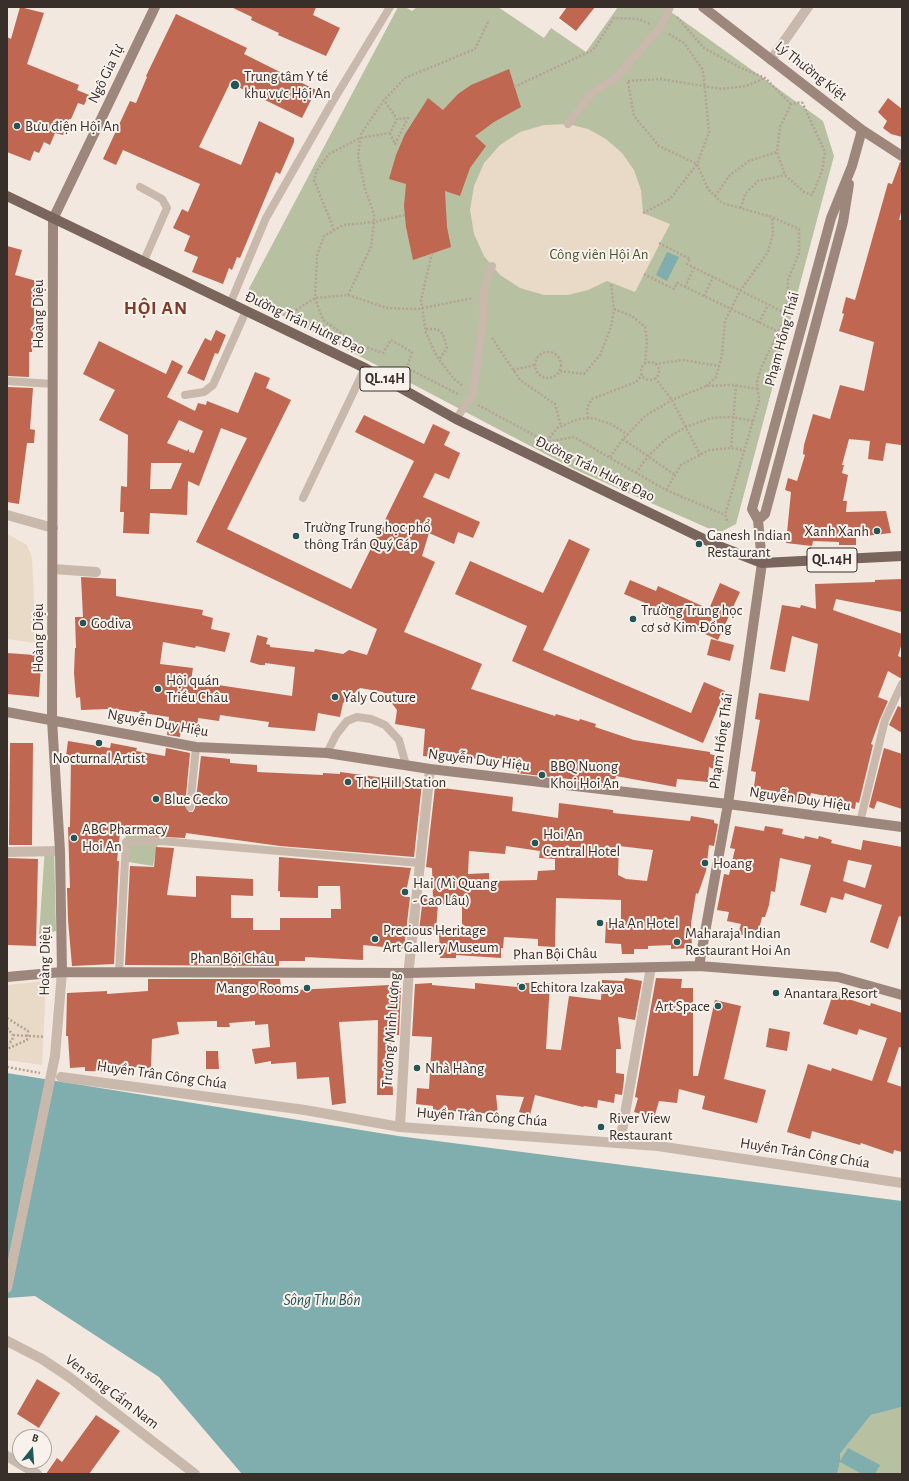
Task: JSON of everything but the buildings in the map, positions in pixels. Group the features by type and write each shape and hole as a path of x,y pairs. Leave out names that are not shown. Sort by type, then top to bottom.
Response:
{"main road":[{"name":"Đường Trần Hưng Đạo","path":"7,196 143,263 365,368 456,419 716,545 762,563"},
{"name":"QL.14H","path":"762,563 902,556"}],"street":[{"name":"Ngô Gia Tự","path":"52,219 155,7"},
{"name":"Lý Thường Kiệt","path":"703,7 862,130 902,156"},
{"path":"771,60 808,7"},
{"name":"Phạm Hồng Thái","path":"758,520 765,514 843,222 852,166 862,130"},
{"name":"Phạm Hồng Thái","path":"698,966 728,804 762,563 758,520 752,510 831,218 852,166"},
{"name":"Hoàng Diệu","path":"7,1288 54,1056 62,972 60,851 52,720 54,569 52,219"},
{"path":"798,340 810,343"},
{"path":"7,514 53,528"},
{"path":"54,569 96,572"},
{"name":"Nguyễn Duy Hiệu","path":"7,712 196,747 327,753 430,769 728,804 902,827"},
{"name":"Trương Minh Lượng","path":"400,1127 409,973 430,769"},
{"path":"7,852 60,851"},
{"name":"Phan Bội Châu","path":"7,978 62,972 409,973 698,966 838,977 902,995"},
{"path":"620,1142 651,967"},
{"name":"Huyền Trân Công Chúa","path":"61,1077 305,1110 400,1127 658,1146 902,1183"},
{"name":"Ven sông Cẩm Nam","path":"7,1341 42,1359 69,1377 193,1473"},
{"path":"7,1456 36,1474"}],"lane":[{"path":"230,304 266,218 330,106 390,7"},
{"path":"568,124 592,93 616,78 660,28 669,8"},
{"path":"140,187 162,199 167,208 143,263"},
{"path":"456,419 471,397 483,322 484,289 492,266"},
{"path":"186,395 204,392 213,385 246,312"},
{"path":"303,498 365,368"},
{"path":"7,381 53,384"},
{"path":"860,822 885,720 902,684"},
{"path":"327,753 336,735 346,721 357,717 371,719 385,725 399,740 406,765"},
{"path":"190,807 196,747"},
{"path":"118,972 126,842 161,841 420,862"}],"path":[{"path":"669,8 704,48 739,67 765,78 791,104"},
{"path":"514,87 593,50 614,18 638,19 660,28 684,43 703,70 706,86 709,132 697,164 670,199 643,213"},
{"path":"348,295 371,247 374,222 374,214 365,189 358,156 360,134 384,100 405,78 475,48 489,20"},
{"path":"616,78 628,81 660,79 722,89 738,87 765,78"},
{"path":"628,81 634,116 659,146 697,164 708,190 722,203 772,217 799,229 799,253 788,280 787,314 760,368 757,382 759,401 725,515 728,523"},
{"path":"384,100 397,119"},
{"path":"802,102 825,152 822,171 812,195 804,192 785,175 777,152 780,127 791,104 802,102"},
{"path":"390,133 395,144 408,118 397,119"},
{"path":"390,133 397,119"},
{"path":"334,230 314,180 317,170 329,154 360,138 390,133"},
{"path":"715,196 730,174 744,164 750,160 777,152"},
{"path":"742,208 745,194 758,181 785,175"},
{"path":"405,215 374,222 343,225 324,236 317,256 315,298 322,320 357,344 383,353 391,340 412,352 407,368 471,397 547,442 574,437 666,490 725,515"},
{"path":"610,458 623,439 645,416 672,400 706,386 716,377 726,322 740,291 768,252 773,234 772,217"},
{"path":"659,243 690,260 687,264 694,268 787,314"},
{"path":"432,253 421,300 426,329 439,360 471,397"},
{"path":"685,287 694,268"},
{"path":"644,274 674,289 677,283 779,332"},
{"path":"704,296 713,277"},
{"path":"560,371 584,374 600,355 611,327 614,309 611,282"},
{"path":"286,322 296,310 315,298 348,295 388,308 422,308 484,296"},
{"path":"759,323 768,305"},
{"path":"588,418 587,408 592,399 636,382 642,375 641,367 645,363 647,341 645,327 632,316 614,309"},
{"path":"483,322 520,380 555,404 561,426"},
{"path":"426,329 437,330 444,334 447,348 439,360"},
{"path":"549,352 557,355 561,363 560,371 554,377 545,378 538,373 535,365 538,357 549,352"},
{"path":"645,363 650,362 655,364 683,360 719,366"},
{"path":"642,375 650,380 655,378 658,373 655,364"},
{"path":"513,370 535,365"},
{"path":"655,378 672,400 700,455"},
{"path":"706,386 736,385 758,389"},
{"path":"731,448 736,385"},
{"path":"636,473 648,456 667,438 686,427 711,418 734,417 753,421"},
{"path":"547,442 557,428 578,419 588,418 611,424 628,435"},
{"path":"623,439 675,475"},
{"path":"666,490 681,465 709,450 731,448 744,450"},
{"path":"7,1018 28,1031 27,1040 7,1049"},
{"path":"7,1028 13,1035 56,1038"},
{"path":"7,1044 12,1040 13,1035"},
{"path":"7,1067 47,1074"}],"green space":[{"name":"Công viên Hội An","path":"398,7 405,7 412,11 417,7 498,7 544,38 551,28 586,52 618,7 664,7 823,121 834,156 736,524 719,533 574,469 245,296"},
{"path":"126,833 159,838 153,866 122,861"},
{"path":"45,847 54,847 56,931 39,935"},
{"path":"902,1407 902,1474 837,1474 840,1454 871,1415"}],"shaded area":[{"path":"568,124 588,129 606,139 622,153 634,170 641,190 643,213 670,224 635,292 607,281 588,290 568,295 544,295 520,288 500,275 484,256 474,234 470,210 474,186 484,163 500,145 520,132 544,125"},
{"path":"7,534 27,545 32,558 36,643 7,639"},
{"path":"46,981 42,1065 7,1060 7,985"}],"water":[{"path":"667,252 679,257 667,281 656,275"},
{"name":"Sông Thu Bồn","path":"7,1073 398,1136 902,1201 902,1407 871,1415 840,1454 840,1461 848,1448 880,1465 875,1474 862,1474 840,1462 837,1474 242,1474 159,1377 35,1296 7,1298"}],"place":[{"name":"Trung tâm Y tế khu vực Hội An","path":"235,85"},
{"name":"Bưu điện Hội An","path":"17,126"},
{"name":"Xanh Xanh","path":"877,531"},
{"name":"Trường Trung học phổ thông Trần Quý Cáp","path":"296,536"},
{"name":"Ganesh Indian Restaurant","path":"699,544"},
{"name":"Trường Trung học cơ sở Kim Đồng","path":"633,619"},
{"name":"Godiva","path":"83,623"},
{"name":"Hội quán Triều Châu","path":"158,689"},
{"name":"Yaly Couture","path":"335,697"},
{"name":"Nocturnal Artist","path":"99,743"},
{"name":"BBQ Nuong Khoi Hoi An","path":"542,775"},
{"name":"The Hill Station","path":"348,782"},
{"name":"Blue Gecko","path":"156,799"},
{"name":"ABC Pharmacy Hoi An","path":"74,838"},
{"name":"Hoi An Central Hotel","path":"535,843"},
{"name":"Hoang","path":"705,863"},
{"name":"Hai (Mì Quang - Cao Lâu)","path":"405,892"},
{"name":"Ha An Hotel","path":"600,923"},
{"name":"Precious Heritage Art Gallery Museum","path":"375,939"},
{"name":"Maharaja Indian Restaurant Hoi An","path":"677,942"},
{"name":"Echitora Izakaya","path":"522,987"},
{"name":"Mango Rooms","path":"307,988"},
{"name":"Anantara Resort","path":"776,993"},
{"name":"Art Space","path":"718,1006"},
{"name":"Nhà Hàng","path":"417,1068"},
{"name":"River View Restaurant","path":"601,1127"}],"district":[{"name":"HỘI AN","path":"156,308"}]}
